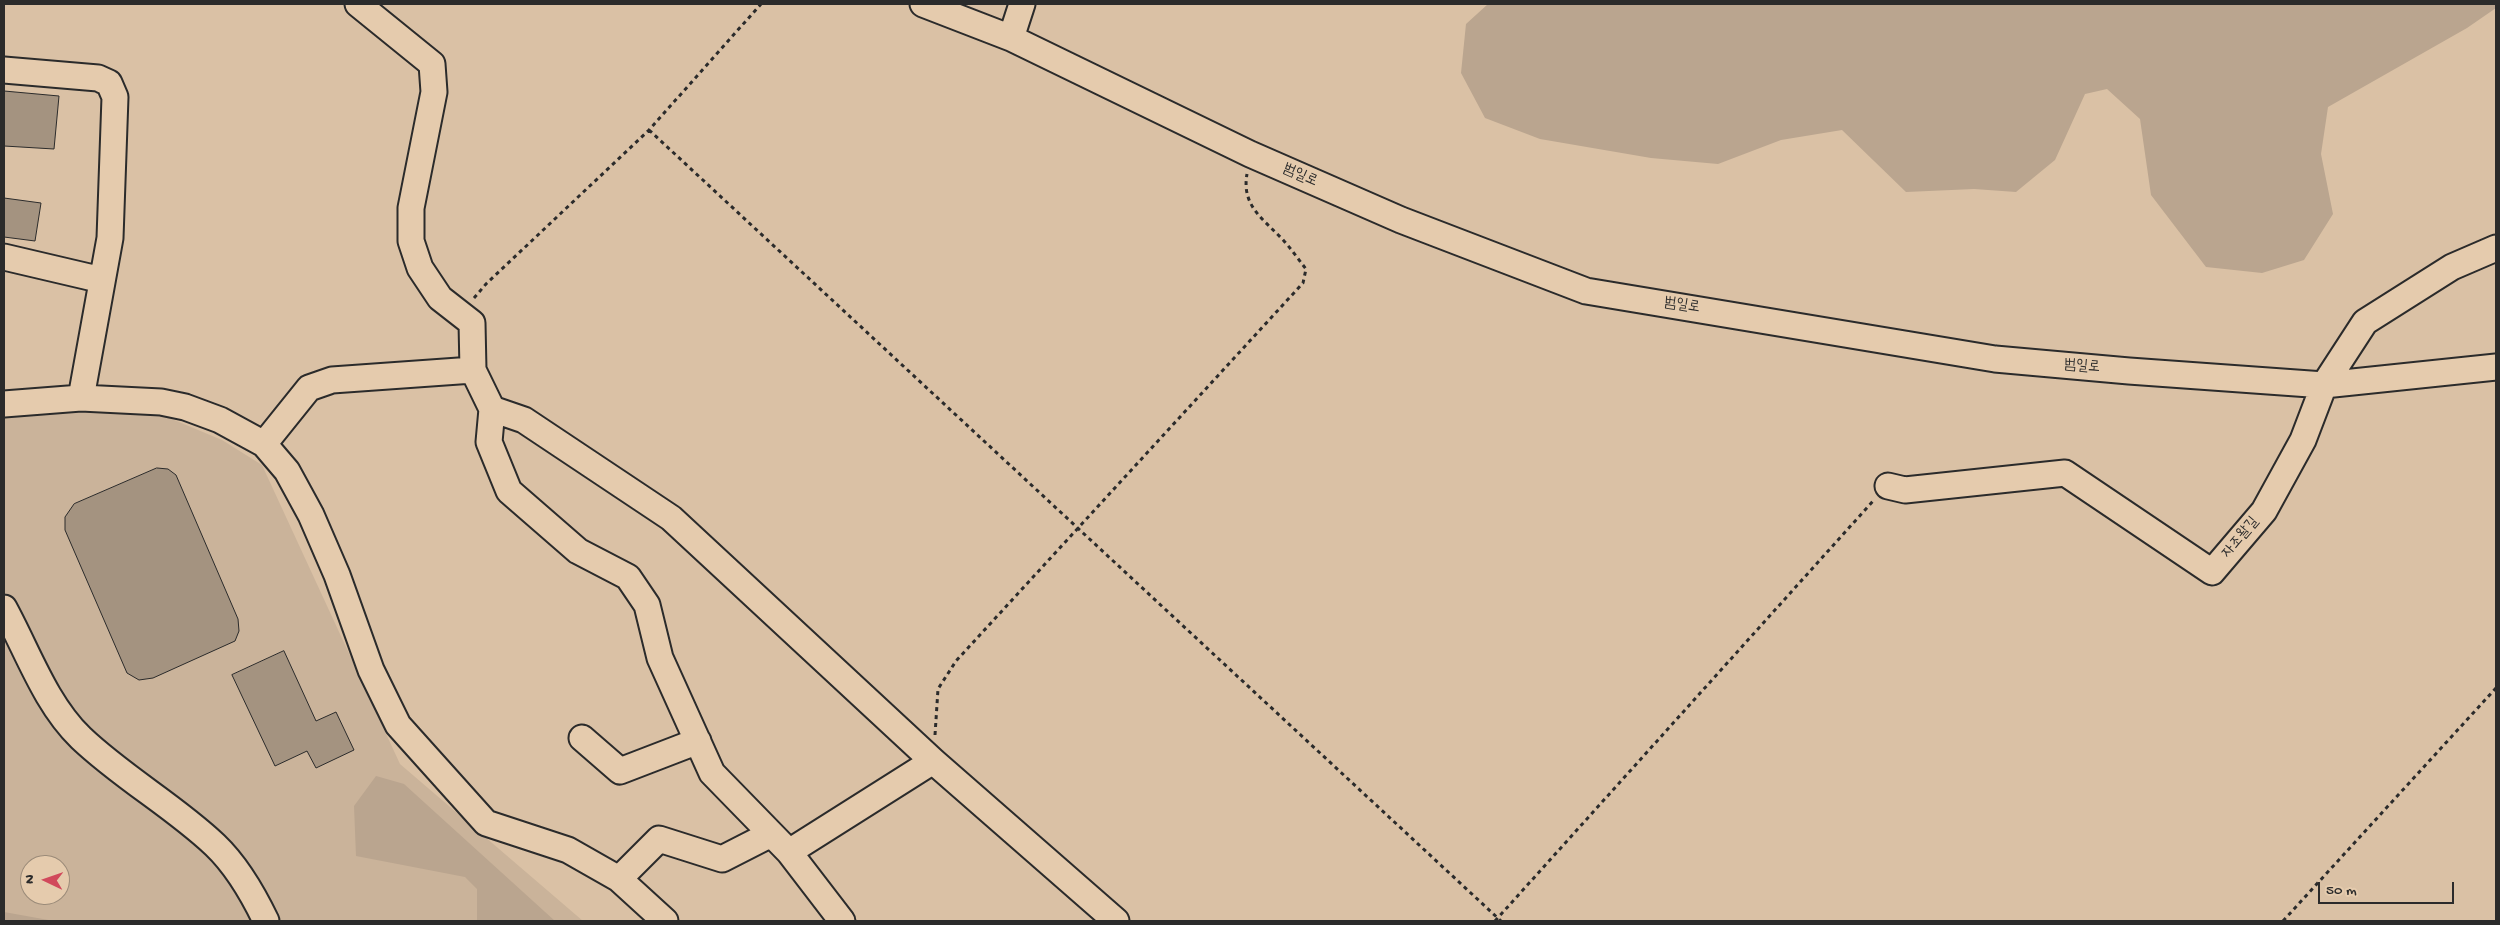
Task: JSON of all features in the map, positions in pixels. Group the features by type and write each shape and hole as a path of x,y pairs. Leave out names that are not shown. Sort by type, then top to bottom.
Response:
{"street":[{"path":"358,4 432,64 434,92 411,208 412,241 420,268 440,298 472,323 473,370 492,409 489,442 509,491 578,551 628,577 647,605 660,658 712,773 789,852 842,921"},
{"name":"범일로","path":"923,4 983,14 1011,38 1250,154 1401,220 1586,291 1996,359 2324,386 2496,367"},
{"path":"1011,38 1022,4"},
{"path":"4,70 98,78 109,83 115,97 110,238 81,398"},
{"name":"자조왈길","path":"1888,486 1906,490 2065,473 2212,572 2264,511 2303,440 2324,386 2365,322 2452,267 2496,248"},
{"path":"4,257 102,280"},
{"path":"264,444 309,388 332,380 473,370"},
{"path":"4,404 81,398 162,402 185,407 220,420 264,444 287,471 311,515 337,575 371,670 398,725 486,823 500,829 556,844 619,879 665,921"},
{"path":"492,409 524,420 671,518 933,760 1116,921"},
{"path":"4,608 55,708 80,738 119,771 152,794 216,846 245,886 266,921"},
{"path":"582,738 620,771 698,740"},
{"path":"789,852 933,760"},
{"path":"619,879 659,839 722,859 771,834"}],"path":[{"path":"472,323 473,299 486,284 650,130 761,4"},
{"path":"650,130 1498,920 1888,486"},
{"path":"933,760 938,689 956,661 1304,284 1306,269 1283,240 1257,216 1244,188 1250,154"},
{"path":"2283,921 2496,688"}],"shaded area":[{"path":"1488,4 2496,4 2496,8 2467,28 2328,107 2321,154 2333,214 2304,260 2262,273 2206,267 2151,195 2140,119 2107,89 2085,94 2055,160 2016,192 1974,189 1906,192 1842,130 1781,140 1718,164 1651,158 1540,139 1485,118 1461,73 1466,24"},
{"path":"50,409 155,412 222,440 262,465 400,764 583,921 4,921 4,411"},
{"path":"376,776 404,784 555,921 477,921 477,889 465,877 356,856 354,806"},
{"path":"4,912 54,921 4,921"}],"building":[{"path":"4,91 59,96 54,149 4,146"},
{"path":"4,198 41,203 35,241 4,237"},
{"path":"157,468 168,469 176,475 238,619 239,631 235,641 153,678 139,680 127,673 65,530 65,517 74,504"},
{"path":"284,651 316,721 336,712 354,750 316,768 307,751 275,766 232,675"}]}
